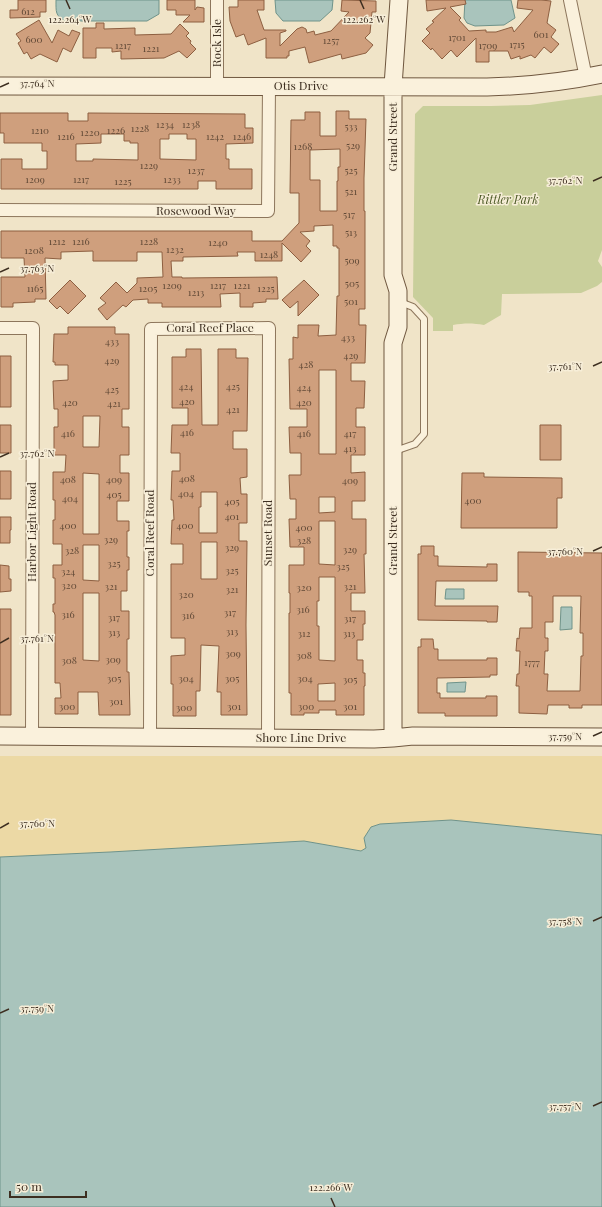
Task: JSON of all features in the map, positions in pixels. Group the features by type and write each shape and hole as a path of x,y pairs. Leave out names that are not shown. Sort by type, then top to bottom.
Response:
{"street":[{"name":"Rock Isle","path":"217,86 218,0"},
{"name":"Grand Street","path":"393,738 393,343 398,327 398,291 394,274 393,86 399,0"},
{"path":"570,0 594,76"},
{"name":"Otis Drive","path":"0,86 521,86 594,76"},
{"name":"Rosewood Way","path":"0,210 268,211 269,86"},
{"name":"Grand Street","path":"393,343 388,328 387,293 394,274"},
{"name":"Harbor Light Road","path":"0,328 33,328 32,736"},
{"name":"Coral Reef Place","path":"151,329 269,328"},
{"name":"Sunset Road","path":"268,738 269,328"},
{"name":"Coral Reef Road","path":"150,737 151,329"},
{"name":"Shore Line Drive","path":"0,736 268,738 393,738 413,736 602,737"}],"lane":[{"path":"393,452 414,444 424,434 424,319 413,307 398,302"}],"green space":[{"name":"Rittler Park","path":"602,95 602,250 598,261 602,267 602,282 597,286 581,293 502,294 501,315 484,325 461,324 453,325 453,331 433,331 433,318 413,297 415,114 423,106 530,105"}],"sand":[{"path":"0,756 602,756 602,835 451,820 380,824 371,827 366,848 361,851 304,841 0,857"}],"water":[{"path":"56,0 159,0 159,14 147,21 66,21 57,13"},
{"path":"275,0 333,0 332,10 320,21 283,21 276,13"},
{"path":"465,0 511,0 515,18 504,25 475,26 467,23 464,18"},
{"path":"446,589 464,589 464,599 445,599"},
{"path":"561,607 572,607 572,629 560,630"},
{"path":"466,682 465,692 447,692 447,683"},
{"path":"451,820 602,835 602,1207 0,1207 0,857 304,841 361,851 366,848 364,838 371,827 380,824"}],"building":[{"path":"18,0 46,0 46,12 40,12 40,17 10,18 10,10 18,10"},
{"path":"167,0 195,0 195,10 197,7 204,8 204,22 183,22 190,15 176,15 176,10 167,10"},
{"path":"238,0 264,0 264,10 257,10 264,30 286,30 280,33 280,46 297,29 302,27 306,29 307,33 314,31 315,35 331,31 349,12 341,11 342,0 376,1 376,12 372,12 370,33 365,38 373,45 366,53 342,59 341,54 309,63 305,47 289,51 289,56 287,56 287,58 266,58 266,38 248,45 244,34 236,37 230,21 229,7 238,7"},
{"path":"426,0 465,0 466,4 450,7 461,18 459,20 469,31 486,30 486,32 496,32 512,27 514,32 533,10 517,8 518,0 551,1 547,23 556,30 551,37 559,44 551,53 544,47 535,58 531,55 520,59 520,56 511,59 508,51 489,51 489,62 476,62 476,38 457,57 451,50 442,59 432,48 431,50 422,41 430,33 426,29 446,8 427,11"},
{"path":"39,20 52,43 58,30 69,36 72,30 80,33 71,52 63,48 57,62 40,54 31,59 27,52 24,54 18,43 21,41 16,34"},
{"path":"96,23 104,23 104,29 135,28 135,35 171,34 180,24 189,33 186,36 196,49 187,58 179,51 164,58 121,59 121,51 112,52 112,48 96,48 96,58 83,58 83,28 96,28"},
{"path":"336,111 349,111 349,119 366,119 364,178 365,309 359,309 359,325 366,325 365,363 351,363 351,381 365,381 364,408 356,408 356,427 365,427 365,455 351,455 351,473 365,472 365,501 352,501 352,519 366,519 366,554 364,554 365,593 351,593 351,611 365,611 363,640 357,640 357,660 363,660 363,673 365,673 364,715 336,715 336,710 319,710 319,713 291,715 291,693 289,693 289,565 304,565 304,547 290,547 289,519 296,519 296,499 290,499 289,475 301,475 301,453 290,453 289,427 307,427 307,409 290,409 289,359 293,359 293,337 298,338 298,325 319,325 318,336 336,335 337,296 339,296 339,248 337,248 337,246 333,246 333,225 314,226 314,231 300,232 310,241 306,246 311,251 301,262 282,243 282,261 255,261 255,252 237,252 238,256 183,257 183,261 171,261 172,277 277,277 278,299 266,299 266,302 253,303 253,307 240,307 240,293 220,294 221,307 162,307 162,303 148,303 148,299 133,300 126,307 123,305 107,320 98,309 106,303 100,298 116,282 127,293 137,283 137,278 163,277 162,252 137,252 137,261 93,261 93,251 61,252 61,259 45,258 46,299 35,299 35,302 13,303 13,307 1,307 1,277 25,277 24,258 1,258 1,231 252,231 252,241 282,241 299,223 299,193 290,193 291,120 305,120 305,112 320,112 320,136 336,136","holes":["340,149 340,167 338,167 337,181 337,211 320,211 320,180 310,180 310,150","319,370 336,370 336,454 319,454","319,497 335,497 335,512 319,513","319,521 335,521 335,565 319,564","319,577 335,577 335,661 319,660 317,601 319,601","335,683 335,701 318,701 318,684"]},
{"path":"0,113 68,113 68,121 88,121 88,113 245,114 245,128 253,128 253,143 226,144 226,159 229,159 229,169 252,169 252,189 216,189 216,181 198,181 198,189 1,189 1,159 22,159 22,169 47,169 47,151 42,151 42,143 4,143 4,133 0,133","holes":["101,134 124,134 124,141 138,143 138,160 93,159 93,161 76,161 76,144 101,143","169,134 187,134 187,139 196,139 196,160 160,159 160,139 169,139"]},
{"path":"70,280 86,296 68,314 60,306 57,309 49,301"},
{"path":"304,280 319,295 298,316 298,301 290,308 282,300"},
{"path":"68,327 115,327 115,334 129,334 129,409 122,409 122,427 129,427 129,455 120,455 120,473 129,473 129,501 117,501 117,521 129,521 129,531 127,531 127,557 129,557 129,570 127,570 127,591 121,591 121,611 129,611 127,672 129,672 130,715 99,715 98,692 78,692 78,714 55,714 55,698 61,698 60,683 55,683 55,615 53,612 53,604 55,604 55,578 53,578 53,565 62,565 62,544 53,544 55,500 53,500 53,472 65,472 66,455 54,455 54,427 58,427 58,409 54,409 53,381 68,380 68,365 55,365 55,362 53,362 54,334 68,334","holes":["83,416 100,416 99,447 83,447","83,473 99,474 99,534 83,534","83,545 99,545 99,581 83,580","83,593 99,593 99,661 83,660"]},
{"path":"186,349 201,349 202,425 218,425 218,349 236,349 236,358 248,358 247,431 233,431 233,449 247,449 247,477 240,478 241,494 247,494 247,523 239,523 239,541 247,541 247,715 221,715 221,692 217,692 219,646 201,645 200,691 196,691 196,716 173,716 171,656 185,655 185,638 171,638 171,564 183,564 183,544 171,544 172,520 174,520 173,500 171,500 172,471 180,471 180,453 171,453 172,425 188,425 188,408 172,408 172,357 186,357","holes":["201,492 217,492 217,533 199,533 199,507 201,507","201,542 217,542 217,579 201,579"]},
{"path":"0,356 11,356 11,407 0,407"},
{"path":"0,425 11,425 11,453 0,453"},
{"path":"540,425 561,425 561,460 540,460"},
{"path":"0,471 11,471 11,499 0,499"},
{"path":"462,473 484,473 484,477 562,478 562,498 557,498 557,528 461,528"},
{"path":"0,517 11,517 10,543 0,543"},
{"path":"421,546 434,546 434,556 438,556 438,566 487,567 487,564 497,564 497,581 436,581 435,606 498,606 497,622 418,620 418,554 421,554"},
{"path":"518,552 602,553 602,705 582,705 582,708 569,708 569,705 548,705 547,714 519,713 519,686 516,686 517,674 519,674 520,651 516,651 517,638 519,639 520,628 532,628 532,596 529,596 529,592 518,592","holes":["553,596 581,596 580,633 583,633 583,656 581,656 580,691 547,691 548,674 544,674 545,651 548,651 548,638 545,638 545,622 553,622"]},
{"path":"0,565 9,566 11,591 0,592"},
{"path":"0,609 11,609 11,715 0,715"},
{"path":"421,639 433,639 434,649 438,649 438,660 487,660 487,658 497,658 497,675 490,675 490,677 437,678 437,693 440,693 440,698 486,698 486,696 497,696 497,716 445,716 445,713 418,713 418,647 421,647"}]}
